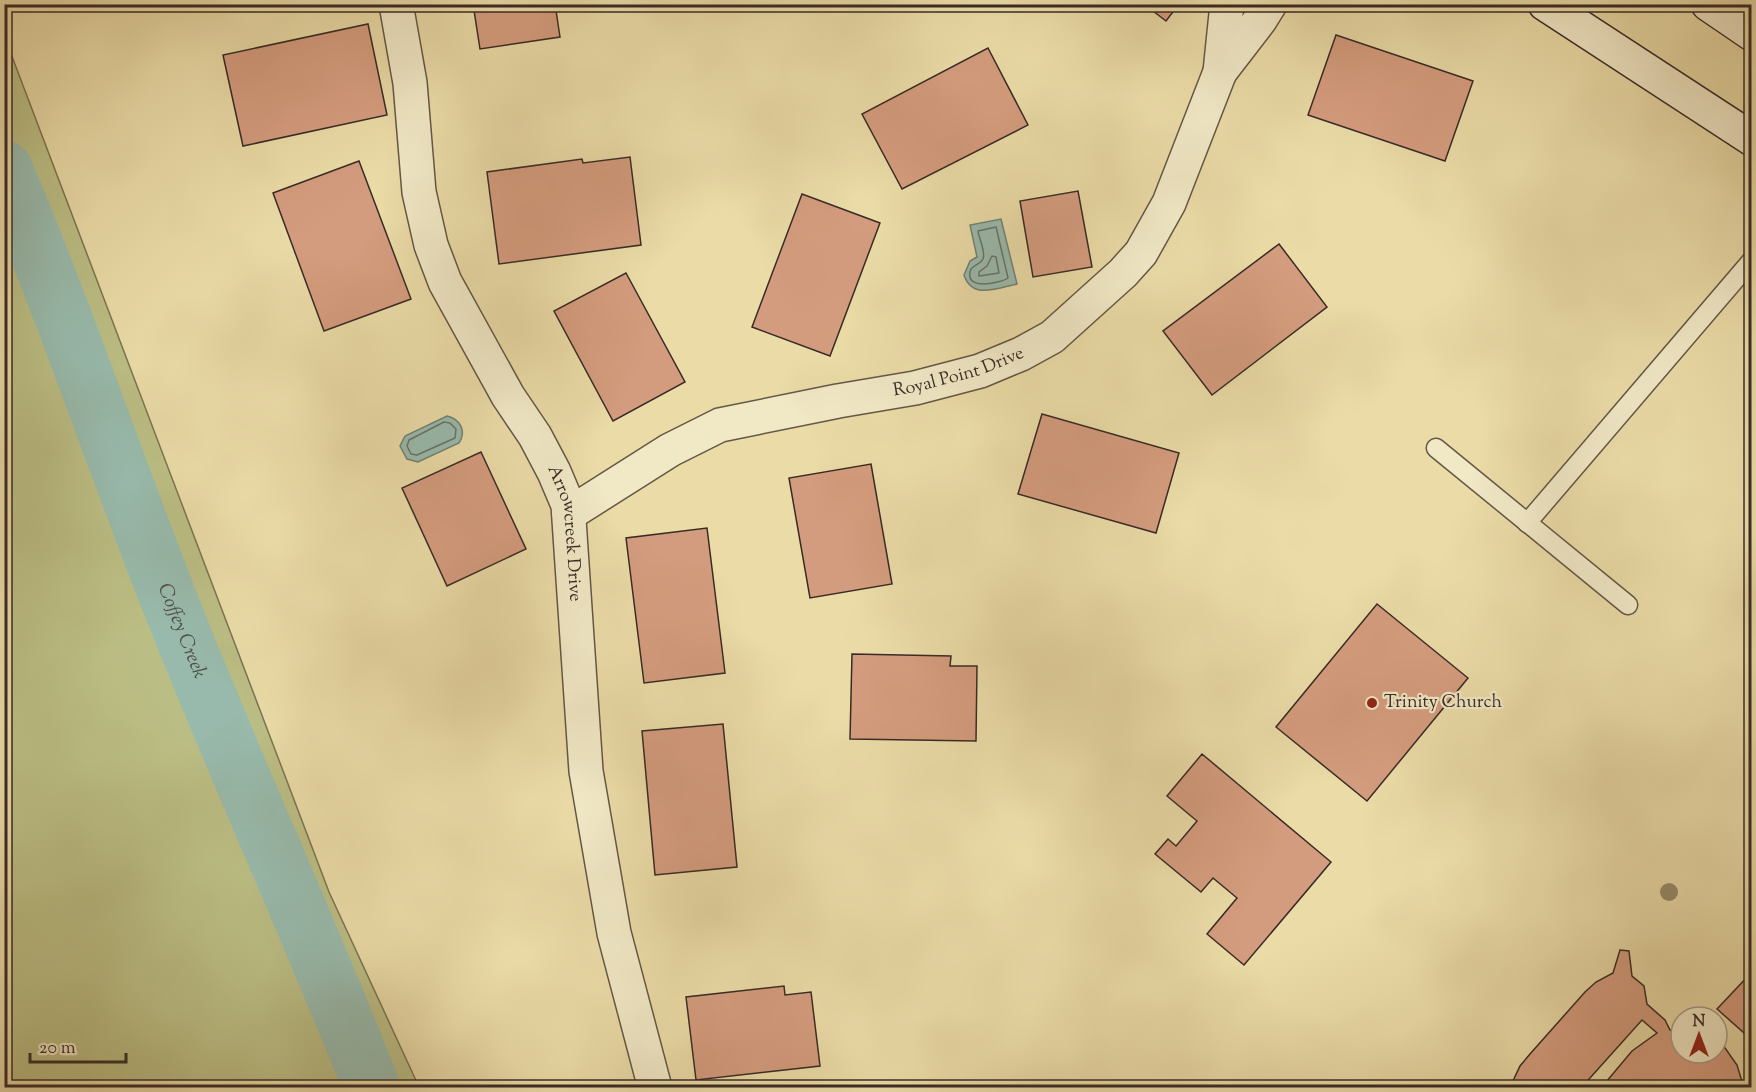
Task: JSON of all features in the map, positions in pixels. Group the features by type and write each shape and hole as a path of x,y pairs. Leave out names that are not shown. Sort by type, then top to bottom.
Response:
{"street":[{"name":"Arrowcreek Drive","path":"396,4 411,83 419,192 431,245 445,282 508,396 535,436 568,505 586,771 614,933 655,1088"},
{"name":"Royal Point Drive","path":"569,514 670,450 720,425 926,385 980,371 1021,354 1052,337 1123,273 1141,253 1169,203 1184,170 1220,72 1227,4"},
{"name":"Royal Point Drive","path":"1220,72 1270,4"},
{"path":"1545,4 1752,139"},
{"path":"1708,4 1752,34"}],"lane":[{"path":"1527,523 1752,260"},
{"path":"1436,448 1628,605"}],"green space":[{"path":"5,38 329,892 419,1087 5,1087"}],"water":[{"path":"1001,219 1017,284 994,290 973,288 964,275 970,261 977,257 970,225"},
{"path":"447,416 461,426 462,434 459,443 418,462 407,459 400,446 405,436"}],"building":[{"path":"473,4 555,4 560,37 480,49"},
{"path":"1144,4 1179,4 1166,21"},
{"path":"368,24 387,115 243,146 223,55"},
{"path":"1336,35 1473,81 1445,161 1308,115"},
{"path":"988,48 1028,125 902,189 862,114"},
{"path":"630,157 641,245 499,264 487,172 582,159 583,163"},
{"path":"359,161 411,299 324,331 273,193"},
{"path":"1078,191 1092,267 1033,277 1020,201"},
{"path":"802,194 880,223 830,356 752,327"},
{"path":"1279,244 1327,307 1212,395 1163,331"},
{"path":"626,273 685,382 613,421 554,311"},
{"path":"1042,414 1179,453 1156,533 1018,494"},
{"path":"481,452 526,549 447,586 402,488"},
{"path":"871,464 892,584 810,598 789,478"},
{"path":"707,528 725,673 644,683 626,538"},
{"name":"Trinity Church","path":"1377,604 1468,678 1367,801 1276,727"},
{"path":"852,654 951,656 950,666 977,666 976,741 850,739"},
{"path":"723,724 737,867 655,875 642,731"},
{"path":"1202,754 1331,862 1244,965 1207,934 1237,898 1213,878 1201,892 1155,854 1168,839 1176,846 1197,821 1167,796"},
{"path":"1620,950 1629,951 1632,976 1644,986 1647,1004 1665,1020 1669,1028 1669,1065 1729,1065 1729,1054 1737,1065 1744,1088 1601,1088 1632,1051 1657,1033 1642,1020 1581,1088 1513,1088 1512,1083 1520,1066 1530,1054 1585,992 1596,982 1613,973"},
{"path":"1752,972 1752,1040 1729,1020 1729,1005 1721,1005"},
{"path":"784,986 785,995 811,992 820,1066 696,1080 686,997"}],"waterway":[{"name":"Coffey Creek","path":"4,169 49,281 177,620 372,1088"}],"place":[{"name":"Trinity Church","path":"1372,703"}]}
